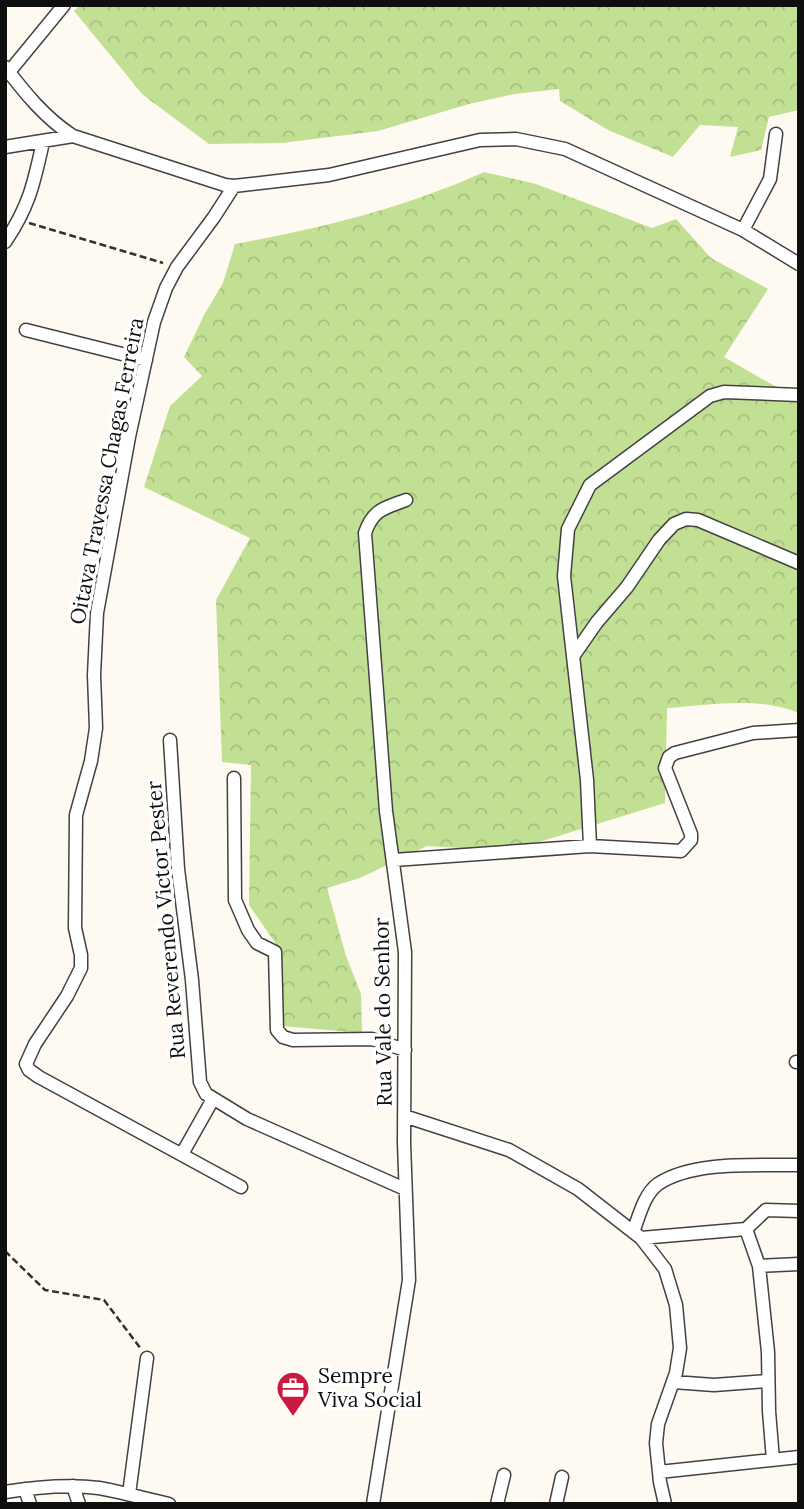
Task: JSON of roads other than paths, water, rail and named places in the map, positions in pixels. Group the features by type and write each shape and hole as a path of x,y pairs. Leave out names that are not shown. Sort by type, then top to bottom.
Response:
{"street":[{"path":"64,5 7,69 28,97 55,125 73,136 234,186 329,175 480,140 516,139 565,149 743,230 799,264"},
{"path":"743,230 770,179 776,134"},
{"path":"5,147 73,136"},
{"path":"5,242 20,220 32,193 43,142"},
{"name":"Oitava Travessa Chagas Ferreira","path":"234,186 177,267 154,322 129,437 97,613 94,675 96,728 91,761 76,815 75,918 81,968 67,996 35,1044 26,1064 29,1070 39,1077 241,1187"},
{"path":"26,330 146,360"},
{"path":"590,846 587,780 564,576 568,529 590,485 710,396 724,392 799,395"},
{"name":"Rua Vale do Senhor","path":"373,1504 409,1280 404,1116 405,952 386,811 365,533 369,521 379,511 406,500"},
{"path":"574,655 597,622 627,587 659,540 674,524 685,519 698,520 799,563"},
{"path":"394,860 590,846 681,851 691,840 691,834 665,768 669,757 675,753 753,733 799,730"},
{"name":"Rua Reverendo Victor Pester","path":"170,740 178,869 192,980 200,1082 210,1097"},
{"path":"234,778 235,900 247,930 257,943 275,952 277,1030 283,1037 293,1040 372,1039 405,1050"},
{"path":"182,1154 210,1097 247,1119 405,1189"},
{"path":"404,1116 487,1141 524,1157 578,1189 637,1235 665,1269 672,1288 680,1348 673,1382 658,1424 656,1443 665,1504"},
{"path":"637,1235 647,1197 657,1185 694,1169 799,1165"},
{"path":"637,1235 746,1229 766,1210 799,1210"},
{"path":"746,1229 759,1266 768,1352 773,1460"},
{"path":"759,1266 799,1264"},
{"path":"129,1494 147,1358"},
{"path":"673,1382 714,1385 768,1381"},
{"path":"659,1472 799,1457"},
{"path":"497,1504 504,1475"},
{"path":"556,1504 562,1477"},
{"path":"73,1486 79,1504"},
{"path":"5,1492 73,1486 99,1488 164,1503"},
{"path":"25,1489 30,1504"}],"place":[{"name":"Sempre Viva Social","path":"293,1418"}]}
